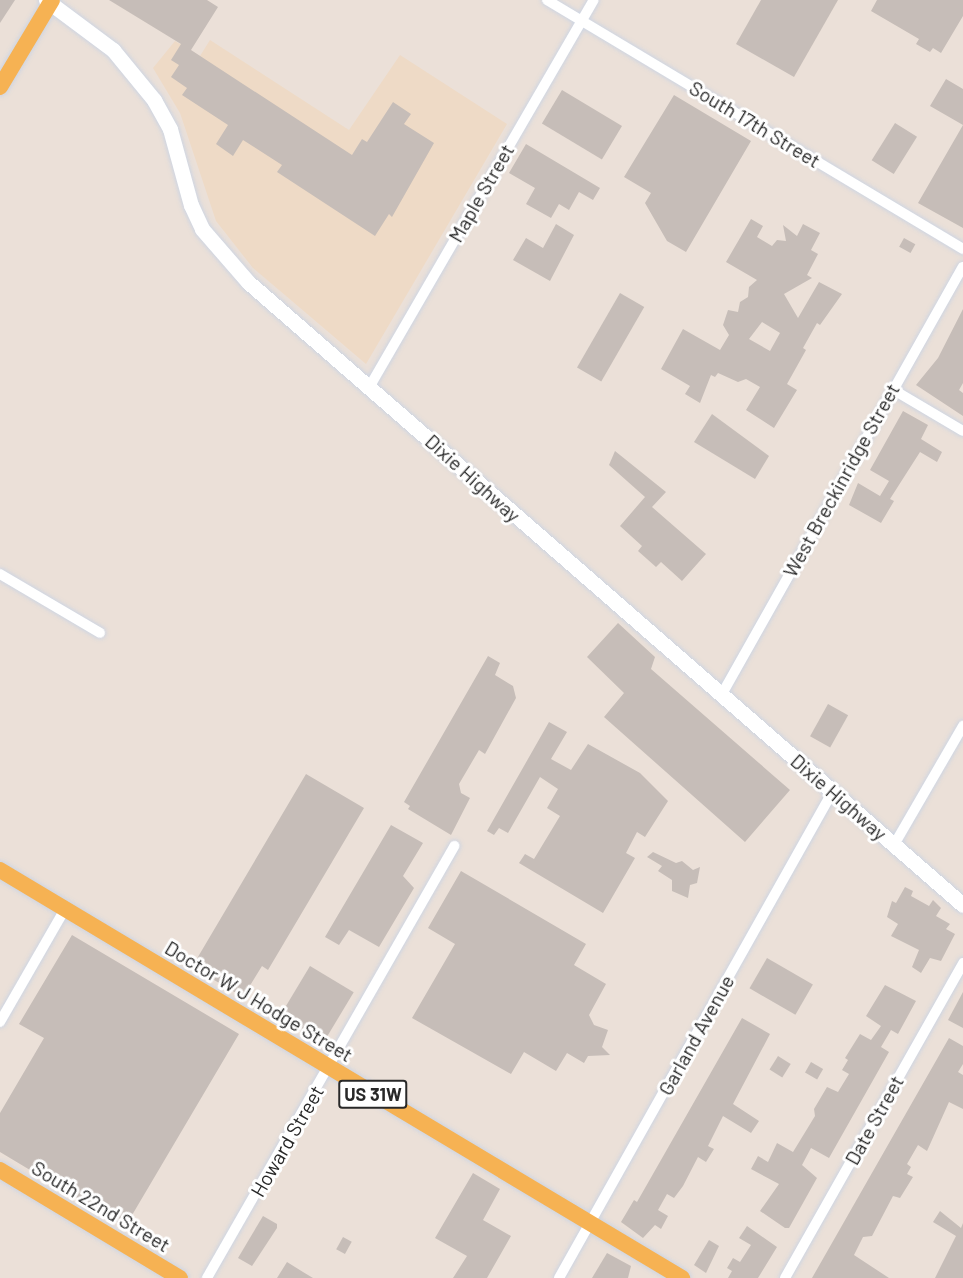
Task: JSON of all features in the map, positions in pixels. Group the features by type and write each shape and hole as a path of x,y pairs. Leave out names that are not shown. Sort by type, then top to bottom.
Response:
{"main road":[{"path":"0,87 50,1"},
{"name":"Doctor W J Hodge Street","path":"0,870 682,1278"},
{"name":"South 22nd Street","path":"0,1170 180,1278"}],"street":[{"name":"South 17th Street","path":"547,0 963,249"},
{"name":"Maple Street","path":"370,386 594,0"},
{"name":"Dixie Highway","path":"50,1 113,50 154,100 170,129 191,205 215,248 268,300 370,386 963,905"},
{"name":"West Breckinridge Street","path":"722,694 892,389 963,267"},
{"path":"892,389 963,431"},
{"path":"0,574 100,633"},
{"path":"894,845 963,726"},
{"name":"Garland Avenue","path":"559,1278 833,791"},
{"name":"Howard Street","path":"207,1278 454,846"},
{"path":"0,1022 65,909"},
{"name":"Date Street","path":"785,1278 963,963"}],"shaded area":[{"path":"210,40 349,130 400,55 507,124 366,364 253,268 216,221 180,113 153,68 175,41 200,56"}],"building":[{"path":"0,0 15,0 0,23"},
{"path":"109,0 207,0 218,7 191,50 352,155 362,139 367,142 393,102 411,114 404,124 434,143 392,217 389,214 375,236 277,172 282,165 243,140 233,156 216,144 228,125 182,95 187,88 171,77 179,65 171,60 181,44"},
{"path":"761,0 838,0 794,77 736,44"},
{"path":"877,0 963,0 963,16 941,53 933,48 930,52 916,44 919,39 871,11"},
{"path":"946,79 963,89 963,125 930,106"},
{"path":"562,90 622,126 602,159 542,123"},
{"path":"674,95 751,141 686,252 667,241 645,203 651,193 624,177"},
{"path":"895,123 917,137 894,174 872,160"},
{"path":"963,125 963,228 918,203"},
{"path":"526,144 600,188 593,200 579,192 569,210 559,204 551,218 526,204 535,188 509,173"},
{"path":"751,219 763,226 757,237 772,246 777,240 786,241 783,225 797,236 803,224 820,233 811,250 818,254 807,275 812,278 784,294 798,318 819,282 842,294 820,325 817,323 803,348 806,350 787,384 797,390 774,428 746,410 760,387 746,379 738,382 718,373 715,377 711,375 700,403 685,394 690,386 661,369 683,329 720,350 729,335 723,325 728,310 738,312 740,302 748,297 749,287 757,280 726,262","holes":["762,322 780,333 770,351 749,339"]},
{"path":"556,224 574,235 550,281 513,260 526,238 543,248"},
{"path":"904,238 915,244 911,253 899,247"},
{"path":"620,293 644,307 601,381 577,367"},
{"path":"963,309 963,383 959,390 963,393 963,416 916,385 938,358"},
{"path":"903,411 928,425 921,439 942,452 937,462 920,452 890,499 894,501 881,523 849,505 858,483 880,496 889,481 870,470"},
{"path":"712,414 769,456 755,479 694,442"},
{"path":"615,451 666,492 652,507 706,554 682,581 661,562 656,567 638,551 642,546 620,526 645,497 609,465"},
{"path":"618,623 655,657 651,669 790,790 745,842 604,717 624,693 587,657"},
{"path":"488,656 500,663 495,675 513,686 516,698 485,754 479,750 459,784 461,793 470,798 451,835 408,809 410,806 404,802"},
{"path":"828,704 848,715 830,748 810,736"},
{"path":"549,722 567,732 551,759 571,770 588,744 640,773 668,801 645,837 637,832 626,853 635,858 603,913 519,863 525,854 534,859 560,816 547,808 558,789 540,777 508,833 499,828 494,835 487,831"},
{"path":"306,774 364,808 268,970 262,966 243,997 192,967"},
{"path":"391,825 423,843 403,876 414,888 379,947 349,930 339,945 325,937"},
{"path":"653,852 676,863 682,861 693,870 700,867 697,883 690,885 688,898 672,891 672,880 658,871 662,866 647,857"},
{"path":"461,871 586,944 574,965 606,984 589,1015 594,1025 608,1030 602,1047 610,1055 588,1056 584,1063 567,1053 556,1071 524,1052 511,1074 412,1018 455,944 428,928"},
{"path":"905,887 913,891 911,896 929,906 933,900 941,908 936,916 950,924 946,929 955,934 941,961 930,958 921,973 912,967 919,950 891,936 898,924 887,917 892,901 896,903"},
{"path":"72,935 239,1034 125,1227 0,1152 0,1113 44,1038 19,1024"},
{"path":"767,958 813,984 795,1015 750,988"},
{"path":"310,966 354,992 322,1045 279,1018"},
{"path":"885,985 916,1001 898,1034 891,1030 881,1047 889,1052 829,1158 811,1148 802,1165 817,1178 789,1228 785,1228 760,1211 779,1184 751,1169 758,1156 768,1162 777,1143 793,1152 815,1116 814,1109 827,1087 838,1092 849,1074 842,1070 848,1060 845,1058 860,1034 871,1040 881,1026 866,1016"},
{"path":"963,992 963,1028 948,1020"},
{"path":"742,1018 770,1034 733,1104 759,1121 751,1133 723,1116 708,1146 714,1149 706,1162 698,1157 674,1198 667,1194 658,1210 668,1216 661,1229 655,1225 643,1238 621,1222 634,1200 637,1202"},
{"path":"949,1038 963,1046 963,1064 958,1072 963,1075 963,1109 949,1102 927,1151 918,1145 907,1164 911,1167 907,1174 913,1177 900,1198 893,1196 872,1236 863,1237 854,1255 889,1278 812,1278"},
{"path":"778,1056 791,1064 782,1078 770,1070"},
{"path":"811,1062 823,1069 817,1079 805,1072"},
{"path":"473,1173 500,1189 483,1220 511,1236 487,1278 453,1278 467,1256 435,1238"},
{"path":"940,1211 961,1228 963,1223 963,1278 935,1278 956,1236 933,1222"},
{"path":"263,1216 277,1224 277,1228 252,1266 238,1258"},
{"path":"747,1226 777,1247 758,1278 728,1278 732,1271 727,1268 733,1258 740,1262 751,1245 739,1238"},
{"path":"343,1237 352,1242 345,1254 336,1249"},
{"path":"709,1240 719,1246 706,1273 694,1265"},
{"path":"607,1253 631,1266 628,1278 592,1278"},
{"path":"287,1262 303,1272 313,1278 277,1278"}]}
